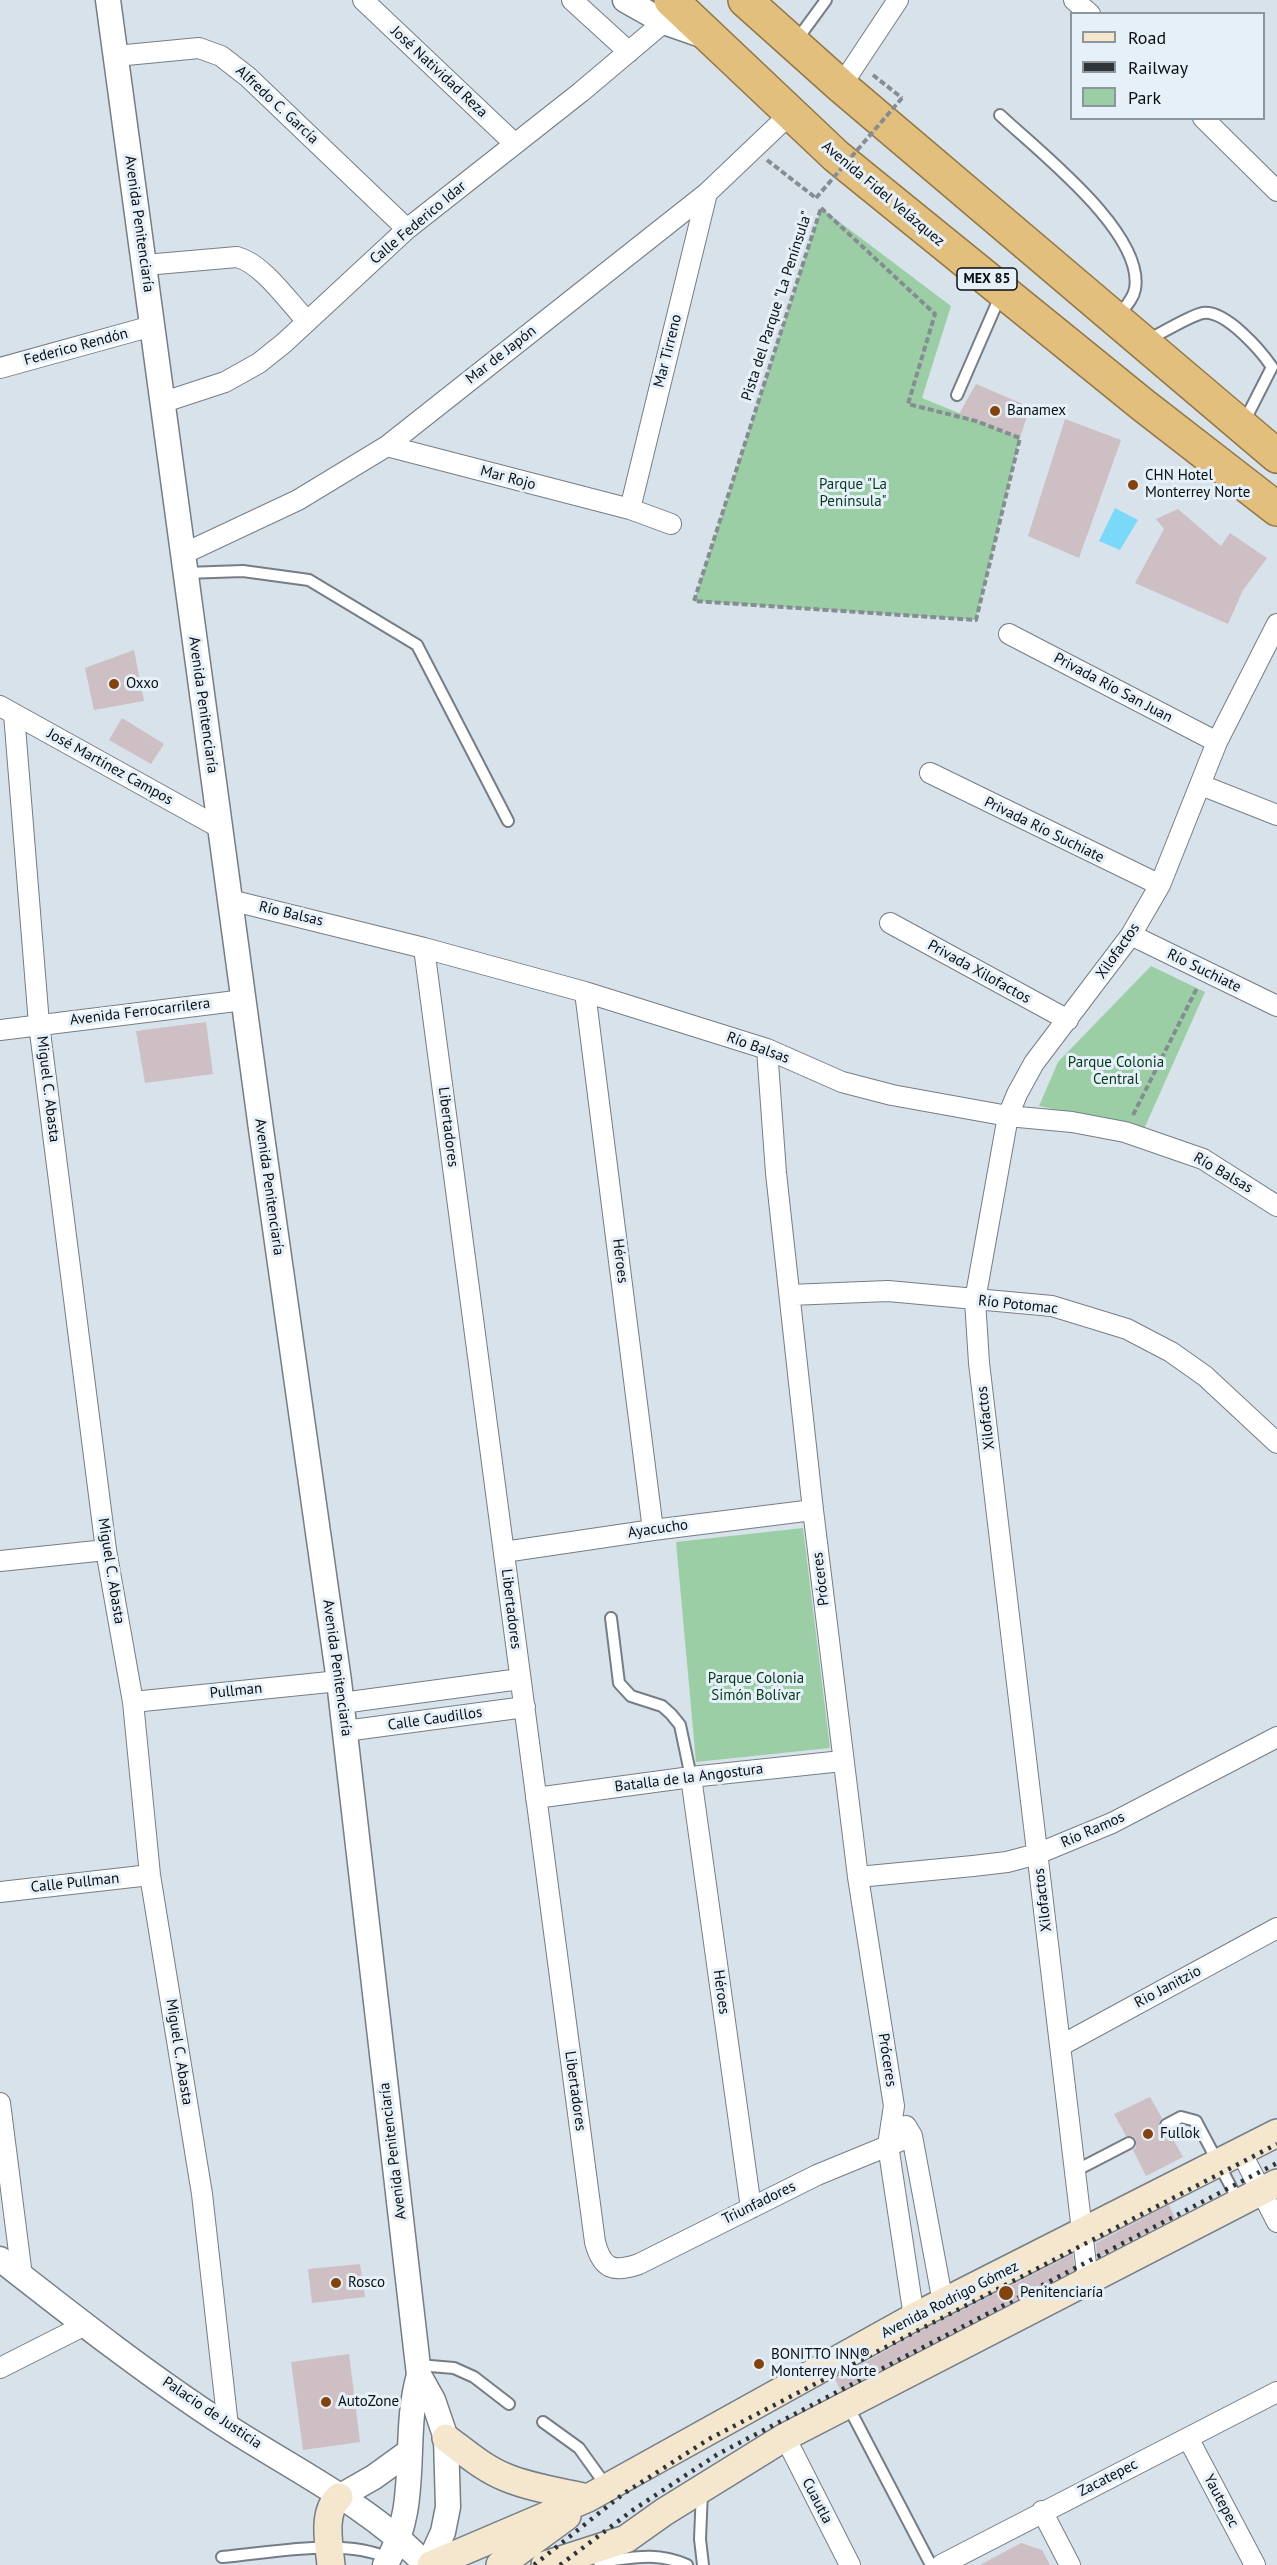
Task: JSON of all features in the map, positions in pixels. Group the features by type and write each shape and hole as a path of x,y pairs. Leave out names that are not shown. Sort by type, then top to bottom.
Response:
{"highway":[{"path":"745,0 794,44 854,78 1116,318 1277,456"},
{"name":"Avenida Fidel Velázquez","path":"667,11 708,37 845,164 1277,508"}],"main road":[{"name":"Avenida Rodrigo Gómez","path":"428,2565 598,2492 943,2302 1277,2133"},
{"path":"598,2563 626,2539 702,2488 785,2437 1259,2192"},
{"path":"446,2438 476,2461 505,2477 525,2484 598,2492"},
{"path":"500,2565 548,2532 598,2492"},
{"path":"330,2556 329,2515 334,2501 339,2497"},
{"path":"545,2565 626,2539"}],"street":[{"name":"Avenida Penitenciaría","path":"108,0 145,265 161,403 341,1692 418,2370 414,2391 409,2488 393,2557"},
{"name":"José Natividad Reza","path":"363,0 515,144"},
{"path":"572,0 629,52"},
{"path":"625,0 667,11"},
{"path":"854,78 898,0"},
{"path":"1074,0 1088,12"},
{"name":"Calle Federico Idar","path":"161,403 207,389 240,374 284,343 306,320 407,229 629,52 667,11"},
{"name":"Alfredo C. García","path":"116,56 199,48 221,56 248,77 407,229"},
{"name":"Mar de Japón","path":"184,563 298,500 387,446 707,193 790,114"},
{"path":"1205,120 1277,191"},
{"name":"Mar Tirreno","path":"630,509 707,193"},
{"path":"145,265 237,256 243,258 257,267 306,320"},
{"name":"Federico Rendón","path":"0,368 152,327"},
{"name":"Mar Rojo","path":"387,446 630,509 672,524"},
{"name":"Xilofactos","path":"1088,2281 979,1363 975,1300 1008,1116 1017,1094 1034,1063 1131,935 1160,885 1202,785 1217,742 1277,624"},
{"name":"Privada Río San Juan","path":"1009,634 1217,742"},
{"name":"José Martínez Campos","path":"7,710 220,828"},
{"name":"Miguel C. Abasta","path":"7,710 39,1024 106,1550 134,1702 150,1875 202,2194 228,2426"},
{"name":"Privada Río Suchiate","path":"930,773 1160,885"},
{"path":"1202,785 1277,814"},
{"name":"Río Balsas","path":"230,900 424,948 585,992 766,1049 843,1082 892,1095 1008,1116 1072,1122 1125,1131 1203,1159 1277,1206"},
{"name":"Privada Xilofactos","path":"890,923 1068,1020"},
{"name":"Río Suchiate","path":"1131,935 1277,1006"},
{"name":"Libertadores","path":"424,948 595,2242 599,2258 608,2266"},
{"name":"Héroes","path":"585,992 653,1530"},
{"name":"Avenida Ferrocarrilera","path":"0,1030 244,1000"},
{"name":"Próceres","path":"766,1049 776,1173 842,1761 894,2106 888,2145 915,2317"},
{"name":"Río Potomac","path":"790,1294 888,1291 1052,1306 1127,1329 1171,1352 1205,1376 1277,1443"},
{"name":"Ayacucho","path":"504,1552 813,1510"},
{"path":"0,1561 106,1550"},
{"name":"Calle Caudillos","path":"341,1692 520,1679"},
{"name":"Pullman","path":"134,1702 341,1692"},
{"name":"Calle Caudillos","path":"345,1731 525,1707"},
{"name":"Río Ramos","path":"858,1877 1007,1862 1037,1854 1112,1823 1277,1737"},
{"name":"Batalla de la Angostura","path":"536,1798 691,1777 842,1761"},
{"name":"Héroes","path":"691,1777 751,2208"},
{"name":"Calle Pullman","path":"0,1892 150,1875"},
{"name":"Rio Janitzio","path":"1060,2046 1277,1928"},
{"path":"0,2103 22,2276"},
{"name":"Próceres","path":"894,2106 912,2136 943,2302"},
{"name":"Triunfadores","path":"608,2266 625,2268 639,2264 817,2175 912,2136"},
{"path":"1230,2157 1259,2192 1277,2222"},
{"name":"Palacio de Justicia","path":"0,2259 85,2325 228,2426 339,2497 393,2557 428,2565"},
{"path":"0,2368 85,2325"},
{"name":"Avenida Penitenciaría","path":"418,2370 433,2400 446,2438 448,2507 443,2532 428,2565"},
{"name":"Zacatepec","path":"940,2565 1277,2392"},
{"name":"Cuautla","path":"785,2437 850,2565"},
{"name":"Yautepec","path":"1188,2438 1255,2565"},
{"path":"339,2497 374,2477 410,2451"},
{"path":"1042,2511 1070,2565"}],"lane":[{"path":"794,44 826,0"},
{"path":"1000,115 1096,205 1119,233 1134,267 1136,279 1134,294 1116,318"},
{"path":"957,395 1002,291"},
{"path":"1143,342 1204,313 1222,317 1260,350 1272,368 1242,427"},
{"path":"184,563 309,580 417,645 508,821"},
{"path":"611,1618 619,1683 631,1695 662,1706 680,1725 691,1777"},
{"path":"1166,2125 1181,2117 1196,2121 1230,2157"},
{"path":"1075,2171 1129,2143"},
{"path":"418,2370 454,2368 474,2377 509,2404"},
{"path":"847,2405 931,2565"},
{"path":"543,2422 579,2448 598,2492"},
{"path":"702,2488 700,2539 703,2565"},
{"path":"222,2557 330,2556 359,2548 393,2557"},
{"path":"598,2563 654,2555 671,2558 687,2565"}],"path":[{"path":"754,150 816,198 902,98 854,78"},
{"name":"Pista del Parque \"La Península\"","path":"821,208 935,314 908,404 976,421 1020,438 976,620 694,601 821,208"},
{"path":"1125,1131 1206,971"}],"green space":[{"name":"Parque \"La Península\"","path":"821,208 951,306 922,398 1020,438 976,620 694,601"},
{"name":"Parque Colonia Central","path":"1151,966 1205,992 1144,1129 1039,1106 1058,1062"},
{"name":"Parque Colonia Simón Bolívar","path":"803,1528 830,1748 696,1762 676,1542"}],"water":[{"path":"1115,508 1138,520 1120,550 1099,541"}],"building":[{"name":"Banamex","path":"976,384 1030,407 1020,438 959,414"},
{"path":"1065,419 1121,440 1079,558 1028,536"},
{"path":"1178,509 1221,546 1230,533 1267,558 1243,590 1228,624 1135,583 1164,529 1156,519"},
{"name":"Oxxo","path":"134,650 144,701 94,710 85,668"},
{"path":"122,718 164,744 151,764 109,740"},
{"path":"206,1022 213,1074 145,1083 136,1031"},
{"name":"Fullok","path":"1150,2097 1162,2118 1159,2128 1163,2132 1169,2132 1183,2157 1146,2176 1133,2150 1136,2147 1136,2140 1133,2136 1126,2136 1114,2114"},
{"path":"1169,2205 1175,2218 1097,2258 1096,2243"},
{"path":"1073,2254 1075,2270 841,2391 835,2379 921,2331"},
{"name":"Rosco","path":"360,2264 365,2297 312,2303 308,2269"},
{"name":"AutoZone","path":"349,2354 360,2442 303,2450 291,2362"},
{"path":"1021,2543 1042,2550 1050,2565 980,2565"}],"railway":[{"path":"534,2565 623,2494 709,2439 1277,2144"},
{"path":"560,2565 633,2510 718,2454 1277,2163"}],"place":[{"name":"Banamex","path":"995,411"},
{"name":"CHN Hotel Monterrey Norte","path":"1133,485"},
{"name":"Oxxo","path":"114,684"},
{"name":"Fullok","path":"1148,2134"},
{"name":"Rosco","path":"336,2283"},
{"name":"Penitenciaría","path":"1006,2293"},
{"name":"BONITTO INN® Monterrey Norte","path":"759,2364"},
{"name":"AutoZone","path":"326,2402"}]}
